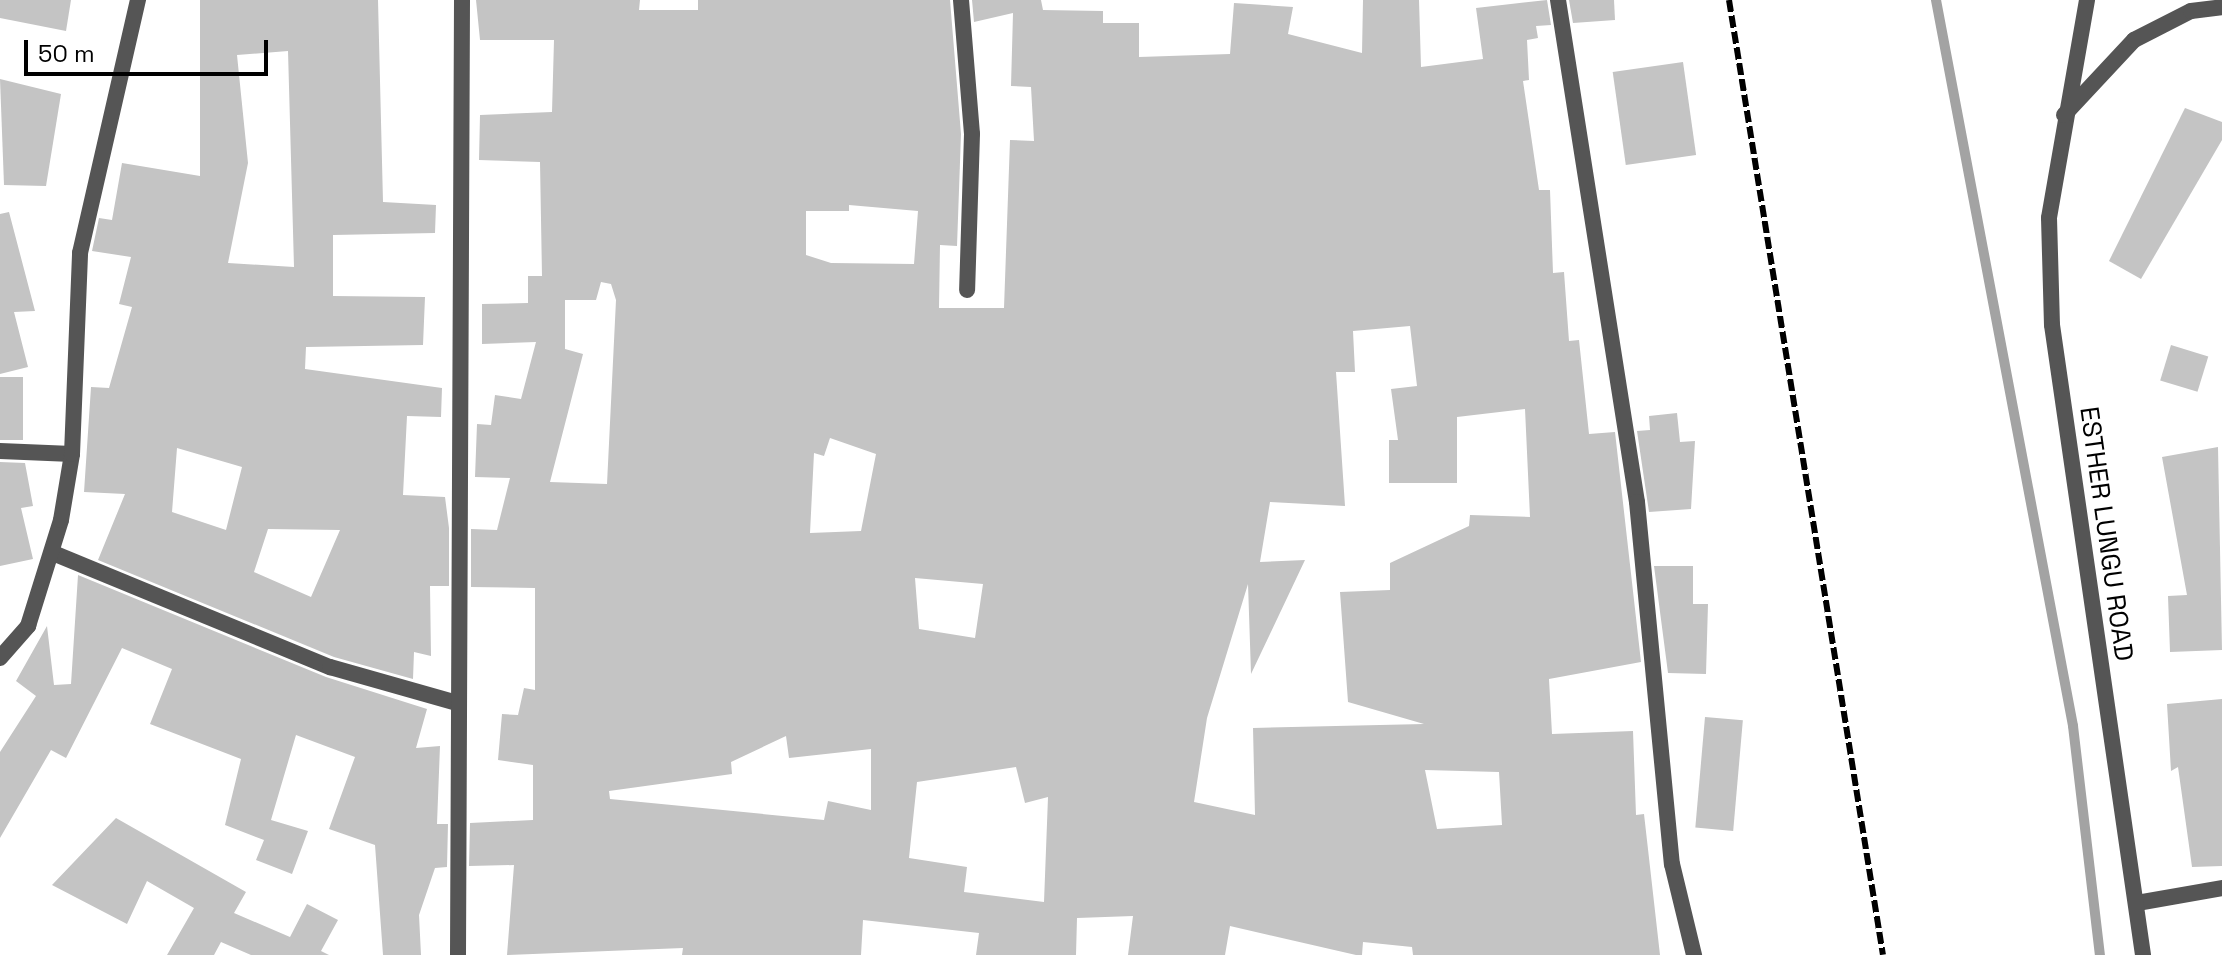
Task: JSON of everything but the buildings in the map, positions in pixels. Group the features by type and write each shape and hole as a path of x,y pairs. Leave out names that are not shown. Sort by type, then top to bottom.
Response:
{"street":[{"path":"0,658 28,626 53,553 72,454 80,253 138,0"},
{"path":"458,955 462,0"},
{"path":"961,0 972,134 967,290"},
{"path":"1558,0 1637,502 1672,864 1694,955"},
{"name":"ESTHER LUNGU ROAD","path":"2087,0 2062,118 2049,218 2052,325 2143,955"},
{"path":"2062,118 2134,40 2191,11 2222,7"},
{"path":"0,451 72,454"},
{"path":"53,553 330,667 457,703"},
{"path":"2137,903 2222,888"}],"waterway":[{"path":"1936,0 2073,726 2100,955"}],"railway":[{"path":"1729,0 1883,955"}]}
